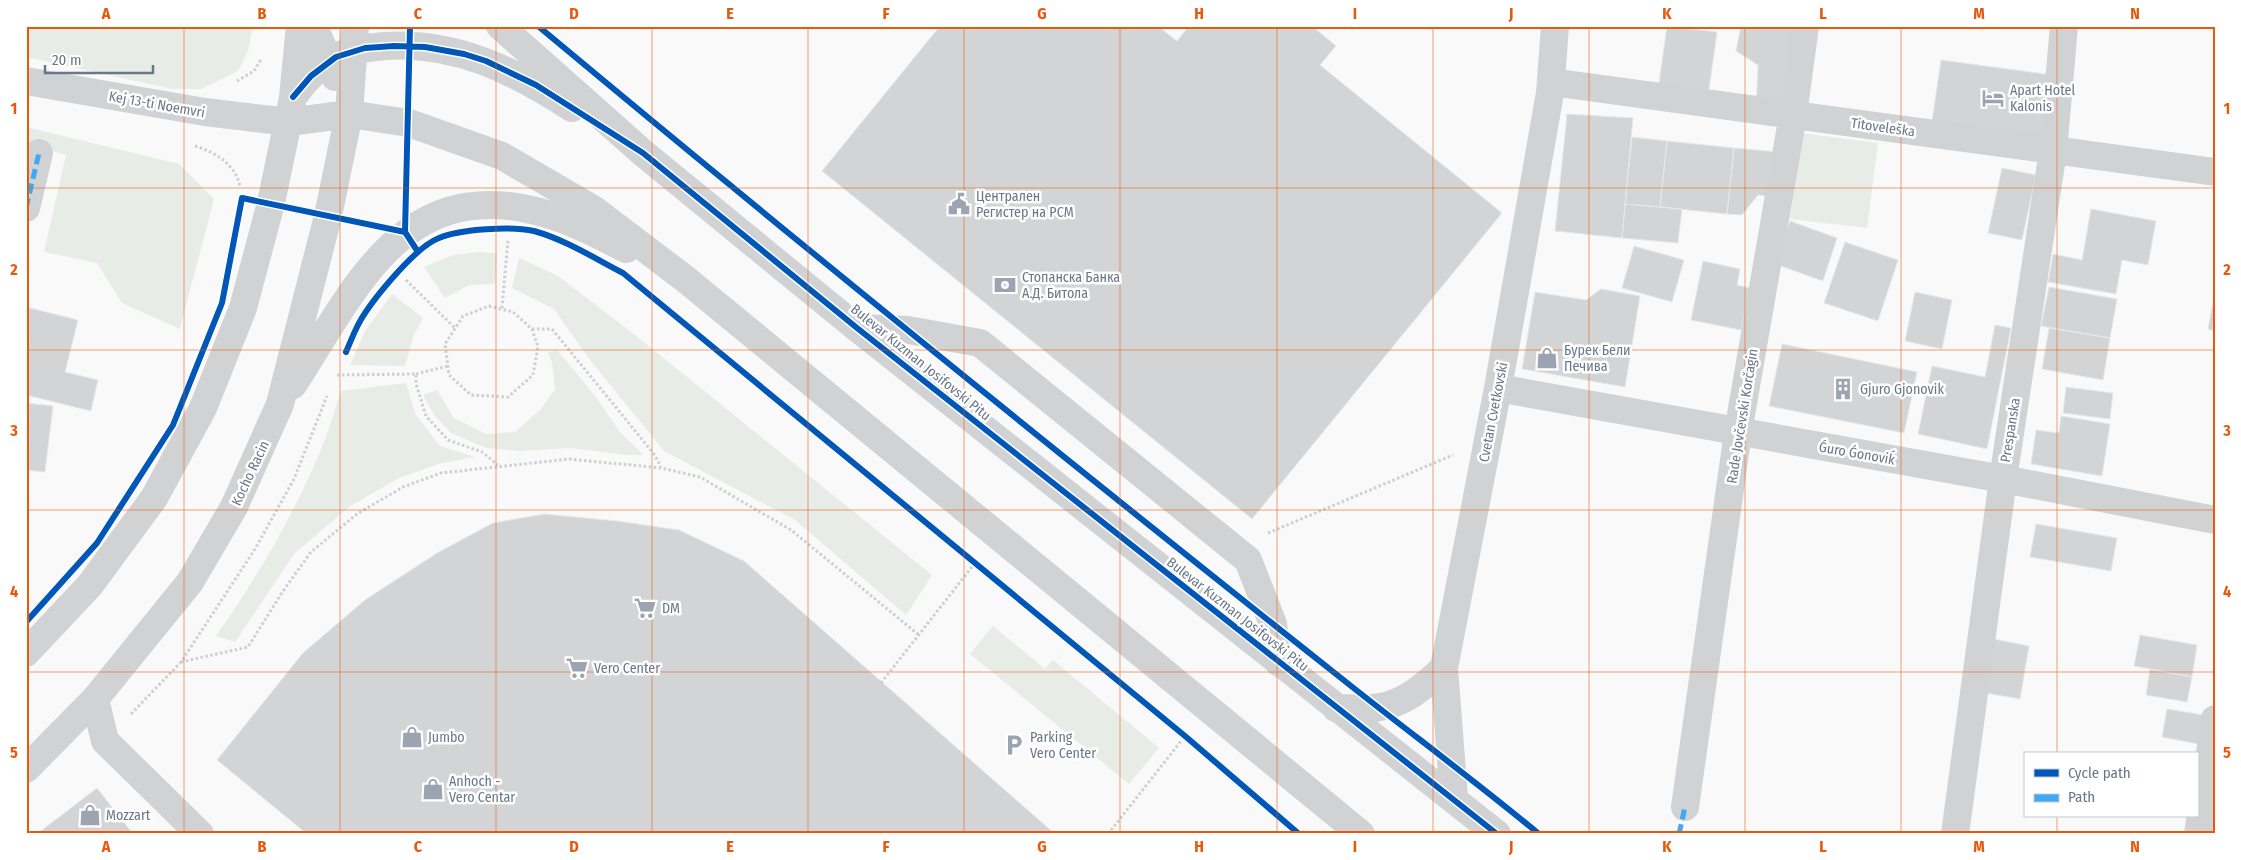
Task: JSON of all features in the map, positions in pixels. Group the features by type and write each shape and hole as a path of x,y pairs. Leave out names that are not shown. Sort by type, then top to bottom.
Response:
{"street":[{"path":"26,653 90,585 154,498 203,408 243,308 271,203 291,110 300,26"},
{"path":"314,26 349,114 409,123 502,156 593,209 684,278 1361,834"},
{"name":"Bulevar Kuzman Josifovski Pitu","path":"500,26 643,153 858,328 1336,708 1454,798 1496,834"},
{"name":"Cvetan Cvetkovski","path":"1454,798 1444,668 1498,388 1551,82 1555,26"},
{"name":"Rade Jovčevski Korčagin","path":"1685,807 1738,432 1793,115 1805,26"},
{"name":"Prespanska","path":"1955,834 2003,479 2053,150 2064,26"},
{"name":"Bulevar Kuzman Josifovski Pitu","path":"291,110 303,84 354,38 394,46 425,47 486,61 536,85 643,153"},
{"name":"Kocho Racin","path":"26,769 95,699 190,582 234,507 280,404 328,216 349,114 354,38"},
{"name":"Kej 13-ti Noemvri","path":"26,81 205,112 291,110 349,114"},
{"name":"Titoveleška","path":"1551,82 2215,172"},
{"path":"26,208 39,153"},
{"path":"280,404 369,268 405,232 428,217 451,209 495,204 527,208 551,215 575,224 684,278"},
{"path":"858,328 908,330 980,343 1227,545 1248,560 1274,624 1278,662"},
{"name":"Ǵuro Ǵonoviḱ","path":"1498,388 2003,479 2215,520"},
{"path":"1336,708 1379,708 1398,702 1413,694 1444,668"},
{"path":"95,699 106,741 200,834"},
{"path":"2198,834 2215,719"}],"path":[{"path":"230,84 254,71 263,55"},
{"path":"198,146 218,155 229,165 238,182 242,198 271,203"},
{"path":"502,309 508,238"},
{"path":"405,279 455,328"},
{"path":"490,306 502,309 513,312 532,330 538,347 533,375 508,397 471,395 449,375 445,344 463,316 490,306"},
{"path":"532,330 552,330 654,454 661,468"},
{"path":"336,375 416,374 448,366"},
{"path":"416,374 416,384 426,416 448,440 482,452 498,465"},
{"path":"1227,545 1251,541 1488,440"},
{"path":"181,662 248,647 283,591 311,552 357,514 403,487 440,473 498,465 569,459 661,468 700,477 791,530 919,635"},
{"path":"968,557 983,569"},
{"path":"881,682 975,563"},
{"path":"1178,730 1192,742"},
{"path":"1108,834 1185,736"}],"shaded area":[{"path":"26,26 253,26 248,51 238,71 201,89 172,89 26,57"},
{"path":"26,127 179,164 214,199 180,329 122,303 97,263 44,252 66,155 26,144"},
{"path":"1801,133 1878,143 1867,228 1790,219"},
{"path":"479,252 497,253 495,284 469,285 445,298 424,267 453,255"},
{"path":"519,258 558,276 635,335 932,575 906,615 795,520 664,451 590,360 554,309 512,288"},
{"path":"392,294 423,318 414,335 405,366 350,365 365,331"},
{"path":"557,350 596,397 619,431 644,455 625,455 570,448 521,451 486,448 451,433 434,415 423,395 437,390 454,418 486,434 515,432 540,410 555,389 552,362 548,352"},
{"path":"406,383 416,415 440,446 475,457 438,464 397,479 349,507 295,553 235,642 216,636 262,566 302,493 324,442 341,391"},
{"path":"993,626 1045,669 1053,660 1159,748 1129,784 970,654"}],"building":[{"path":"940,26 1158,26 1177,41 1189,26 1312,26 1336,46 1320,65 1502,213 1252,519 822,171"},
{"path":"1667,26 1717,32 1708,97 1658,90"},
{"path":"1741,26 1777,26 1804,31 1789,114 1756,110 1758,65 1736,51"},
{"name":"Apart Hotel Kalonis","path":"1941,60 2053,75 2044,137 1932,121"},
{"path":"1567,114 1633,118 1622,238 1555,231"},
{"path":"1632,137 1667,141 1660,207 1625,204"},
{"path":"1667,141 1734,148 1727,214 1660,207"},
{"path":"1734,148 1779,152 1774,197 1758,195 1742,215 1727,214"},
{"path":"2002,168 2036,175 2022,240 1988,233"},
{"path":"1625,204 1682,209 1678,243 1622,238"},
{"path":"2091,209 2156,221 2148,265 2122,260 2116,294 2048,282 2053,254 2082,260"},
{"path":"1790,221 1837,238 1823,281 1775,264"},
{"path":"1845,242 1898,260 1878,321 1824,303"},
{"path":"1634,246 1684,260 1672,302 1622,288"},
{"path":"1703,261 1740,269 1737,285 1750,288 1741,330 1691,320"},
{"path":"2049,287 2117,299 2110,338 2041,326"},
{"path":"1601,289 1640,296 1625,387 1522,369 1535,292 1586,300"},
{"path":"2215,291 2215,331 2208,329"},
{"path":"1915,292 1952,300 1942,349 1905,341"},
{"path":"26,307 78,320 65,372 98,380 91,411 26,395"},
{"path":"1995,325 2011,328 1987,449 1918,434 1932,366 1985,377"},
{"path":"2049,328 2110,338 2103,380 2042,369"},
{"name":"Gjuro Gjonovik","path":"1782,344 1917,372 1904,433 1769,406"},
{"path":"2066,387 2113,393 2110,419 2063,413"},
{"path":"26,403 53,406 45,472 26,470"},
{"path":"2061,416 2110,424 2102,476 2031,464 2036,430 2059,433"},
{"name":"Vero Center","path":"544,514 617,521 679,530 744,561 1055,834 307,834 217,760 303,653 365,600 437,553 493,523"},
{"path":"2036,524 2117,538 2111,571 2030,557"},
{"path":"2140,635 2197,645 2192,677 2134,666"},
{"path":"1994,639 2029,646 2020,699 1985,693"},
{"path":"2150,669 2192,677 2187,702 2146,695"},
{"path":"2167,709 2209,716 2203,745 2162,737"},
{"path":"97,788 133,834 37,834"}],"marked path":[{"path":"26,208 39,153"},
{"path":"1679,834 1685,807"}],"cycle path":[{"path":"410,26 405,232 418,252"},
{"path":"538,26 1038,436 1539,834"},
{"path":"293,97 311,76 336,57 365,48 394,46 425,47 464,54 486,61 536,85 643,153 857,328 1497,834"},
{"path":"26,622 97,543 173,425 222,303 242,198 405,232"},
{"path":"346,352 363,317 381,291 418,252 439,238 460,232 524,229 557,239 580,250 623,273 1185,736 1299,834"}],"place":[{"name":"Apart Hotel Kalonis","path":"1993,98"},
{"name":"Централен Регистер на РСМ","path":"959,204"},
{"name":"Стопанска Банка А.Д. Битола","path":"1005,285"},
{"name":"Бурек Бели Печива","path":"1547,358"},
{"name":"Gjuro Gjonovik","path":"1843,389"},
{"name":"DM","path":"645,608"},
{"name":"Vero Center","path":"577,668"},
{"name":"Jumbo","path":"412,737"},
{"name":"Parking Vero Center","path":"1014,745"},
{"name":"Anhoch - Vero Centar","path":"433,789"},
{"name":"Mozzart","path":"90,815"}]}
